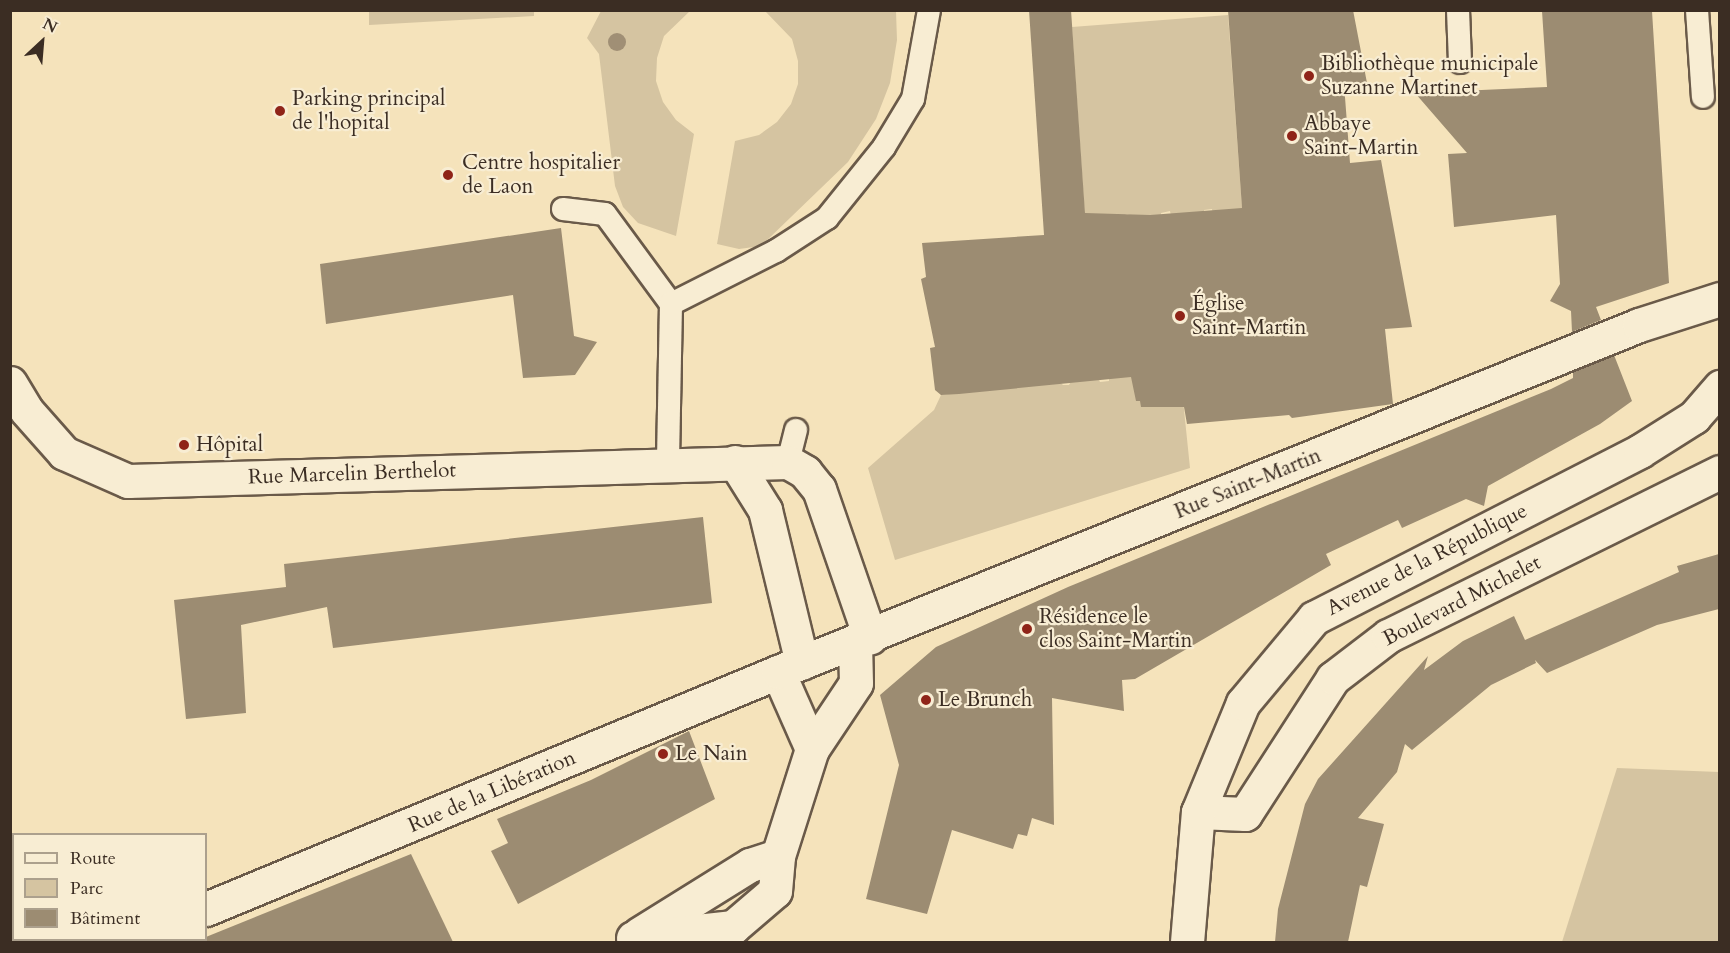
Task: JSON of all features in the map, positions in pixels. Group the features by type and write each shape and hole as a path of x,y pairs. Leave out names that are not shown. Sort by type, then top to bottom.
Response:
{"street":[{"name":"Rue Saint-Martin","path":"790,668 1639,325 1719,299"},
{"name":"Rue Marcelin Berthelot","path":"10,383 26,410 64,453 128,481 788,462"},
{"name":"Avenue de la République","path":"1187,942 1198,812 1243,703 1314,618 1640,450 1694,417 1719,387"},
{"path":"735,462 765,510 790,668 812,749"},
{"path":"627,940 733,927 775,891 778,856 812,749 856,683 863,640 819,489 805,472 788,462"},
{"name":"Boulevard Michelet","path":"1198,812 1245,814 1333,678 1388,636 1719,472"},
{"name":"Rue de la Libération","path":"207,909 790,668"},
{"path":"627,940 750,865 778,856"}],"lane":[{"path":"671,304 776,251 827,218 885,147 913,99 929,10"},
{"path":"1458,10 1460,62"},
{"path":"1697,10 1703,96"},
{"path":"563,209 605,214 671,304 668,464"},
{"path":"788,462 796,430"}],"green space":[{"path":"369,11 534,11 534,16 369,25"},
{"path":"601,11 690,11 664,36 657,58 656,81 663,102 676,120 694,134 676,236 638,223 623,207 615,186 599,54 587,38"},
{"path":"765,11 896,11 897,40 890,83 876,119 848,162 761,246 739,249 717,244 735,141 759,135 777,122 791,104 798,84 798,61 792,39"},
{"path":"1228,15 1243,221 1213,222 1212,209 1204,210 1204,223 1173,226 1170,211 1161,213 1162,226 1127,214 1086,232 1072,27"},
{"path":"1137,375 1136,401 1183,400 1190,468 895,560 868,468 934,410 941,395 1058,380 1063,385 1069,385 1072,379 1098,378 1100,382 1109,381 1109,377"},
{"path":"1617,768 1719,772 1719,942 1562,942"}],"building":[{"name":"Église Saint-Martin","path":"1029,10 1071,10 1085,213 1150,215 1242,208 1228,10 1353,10 1367,83 1344,84 1350,163 1381,160 1412,327 1385,329 1393,404 1292,418 1289,415 1187,424 1184,407 1141,407 1140,401 1136,401 1131,377 959,394 941,395 935,390 930,348 935,347 921,279 926,277 922,243 1044,235"},
{"path":"1542,11 1652,11 1669,283 1596,307 1601,320 1572,332 1571,311 1550,301 1560,284 1556,215 1454,227 1448,154 1467,153 1415,93 1547,87"},
{"path":"561,228 574,336 597,342 575,375 523,378 513,295 326,324 320,264"},
{"path":"1614,355 1632,401 1600,424 1488,486 1484,506 1466,499 1402,528 1398,520 1326,554 1331,565 1135,679 1122,680 1124,711 1052,698 1054,825 1032,818 1027,836 1018,834 1013,849 952,830 927,914 866,899 899,765 880,695 936,647 1068,587 1551,389 1573,378 1573,372"},
{"path":"703,517 712,603 333,648 327,607 241,625 246,713 186,719 174,600 286,587 284,564"},
{"path":"1719,554 1719,609 1657,625 1547,673 1535,660 1536,663 1491,685 1412,750 1405,744 1397,772 1358,818 1384,824 1367,887 1360,885 1348,942 1275,942 1278,909 1305,804 1318,779 1428,656 1424,670 1463,641 1514,616 1525,640 1679,572 1677,566"},
{"path":"689,731 715,799 518,904 491,851 508,843 497,819 591,780"},
{"path":"411,854 453,942 196,942 207,941 207,937"}],"place":[{"name":"Bibliothèque municipale Suzanne Martinet","path":"1309,76"},
{"name":"Parking principal de l'hopital","path":"280,111"},
{"name":"Abbaye Saint-Martin","path":"1292,136"},
{"name":"Centre hospitalier de Laon","path":"448,175"},
{"name":"Église Saint-Martin","path":"1180,316"},
{"name":"Hôpital","path":"184,445"},
{"name":"Résidence le clos Saint-Martin","path":"1027,629"},
{"name":"Le Brunch","path":"926,700"},
{"name":"Le Nain","path":"663,754"}]}
